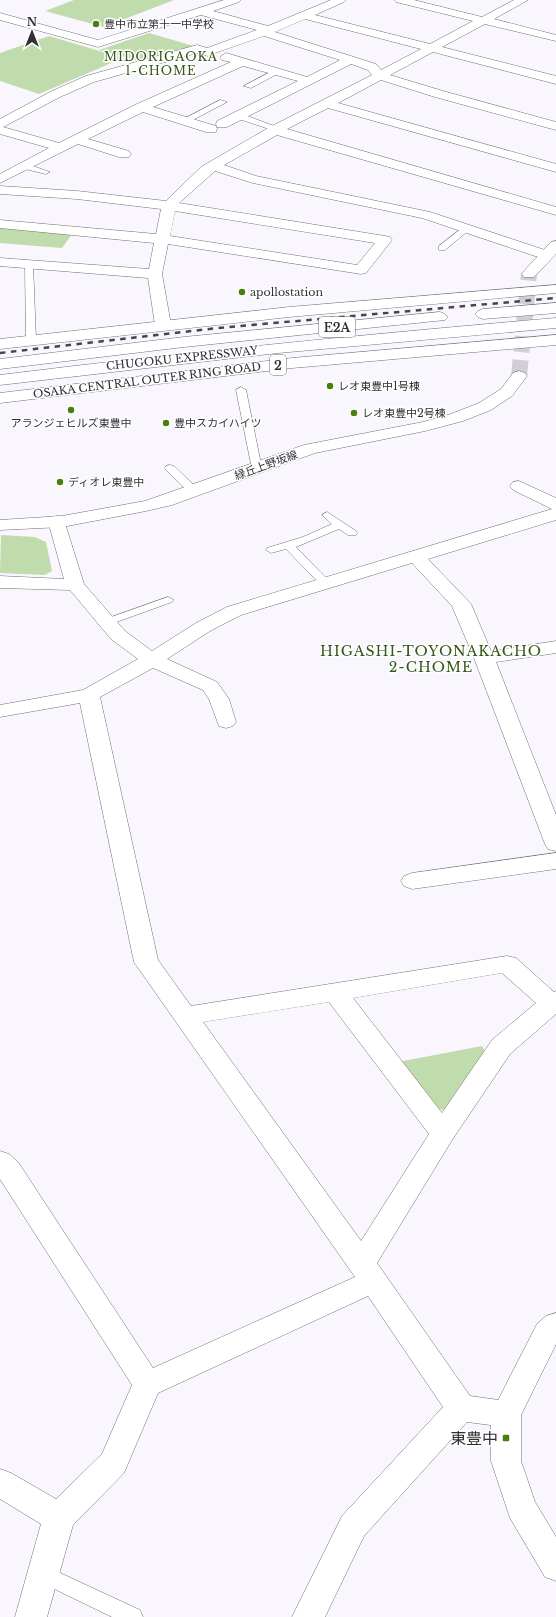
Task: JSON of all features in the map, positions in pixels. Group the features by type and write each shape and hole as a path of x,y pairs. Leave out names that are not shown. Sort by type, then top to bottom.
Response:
{"main road":[{"path":"0,16 98,44 235,0"},
{"path":"208,52 266,31 340,0"},
{"path":"400,0 556,38"},
{"path":"162,325 155,274 169,206 206,170 277,129 328,104 431,47 522,0"},
{"path":"201,11 266,31 372,67 379,75 439,94 556,126"},
{"path":"302,15 556,80"},
{"path":"0,124 56,94 90,79 197,49 309,81"},
{"path":"141,107 184,121 217,127 350,60"},
{"path":"0,179 59,147 141,107 241,62"},
{"path":"328,104 556,168"},
{"path":"277,129 556,211"},
{"path":"0,130 59,147"},
{"path":"76,139 124,154"},
{"path":"214,166 253,179 425,215 466,228 551,250 529,274"},
{"path":"0,190 77,194 169,206 385,240 361,270 162,238 0,224"},
{"path":"0,262 155,274"},
{"path":"0,344 162,325 352,306 556,289"},
{"name":"CHUGOKU EXPRESSWAY","path":"0,364 222,338 556,308"},
{"name":"CHUGOKU EXPRESSWAY","path":"0,380 234,352 556,323"},
{"name":"OSAKA CENTRAL OUTER RING ROAD","path":"0,398 284,364 556,340"},
{"name":"緑丘上野坂線","path":"0,525 57,521 142,508 257,469 310,449 414,429 460,418 491,404 515,386 519,376"},
{"path":"519,486 556,506"},
{"path":"0,711 89,695 152,660 203,627 234,611 556,514"},
{"path":"57,521 75,585 106,622 118,635 152,660 210,686 219,699 226,722"},
{"path":"416,557 461,604 484,658 556,844"},
{"path":"0,582 75,585"},
{"path":"484,658 556,647"},
{"path":"89,695 146,962 368,1273 461,1408 506,1414"},
{"path":"412,881 556,861"},
{"path":"31,1617 59,1517 112,1463 146,1384 368,1273 443,1133 501,1047 553,1002 507,964 186,1016"},
{"path":"335,992 443,1133"},
{"path":"0,1161 8,1169 146,1384"},
{"path":"556,1325 547,1333 506,1414 506,1461 521,1508 556,1566"},
{"path":"308,1617 353,1526 461,1408"},
{"path":"0,1483 59,1517"}],"lane":[{"path":"248,86 277,72"},
{"path":"184,121 223,102"},
{"path":"239,116 277,129"},
{"path":"24,166 46,172"},
{"path":"442,248 466,228"},
{"path":"29,264 31,340"},
{"path":"242,390 257,469"},
{"path":"170,468 194,491"},
{"path":"327,515 352,533"},
{"path":"271,550 289,546 328,531 340,524"},
{"path":"289,546 326,584"},
{"path":"106,622 168,600"},
{"path":"43,1574 133,1617"}],"green space":[{"path":"74,0 174,0 104,27 45,11"},
{"path":"149,33 197,47 143,62 99,50"},
{"name":"豊中市立第十一中学校","path":"49,36 123,58 39,94 0,81 0,53"},
{"path":"0,226 73,233 62,248 0,243"},
{"path":"1,535 35,537 46,542 52,571 45,575 0,573"},
{"path":"482,1046 486,1053 450,1109 436,1110 398,1062"}],"tunnel":[{"path":"519,376 529,274"}],"railway":[{"path":"0,353 218,328 556,298"}],"place":[{"name":"豊中市立第十一中学校","path":"96,24"},
{"name":"apollostation","path":"242,292"},
{"name":"レオ東豊中1号棟","path":"330,386"},
{"name":"アランジェヒルズ東豊中","path":"71,410"},
{"name":"レオ東豊中2号棟","path":"354,413"},
{"name":"豊中スカイハイツ","path":"166,423"},
{"name":"ディオレ東豊中","path":"60,482"},
{"name":"東豊中","path":"506,1438"}],"district":[{"name":"MIDORIGAOKA 1-CHOME","path":"161,63"},
{"name":"HIGASHI-TOYONAKACHO 2-CHOME","path":"431,660"}]}
